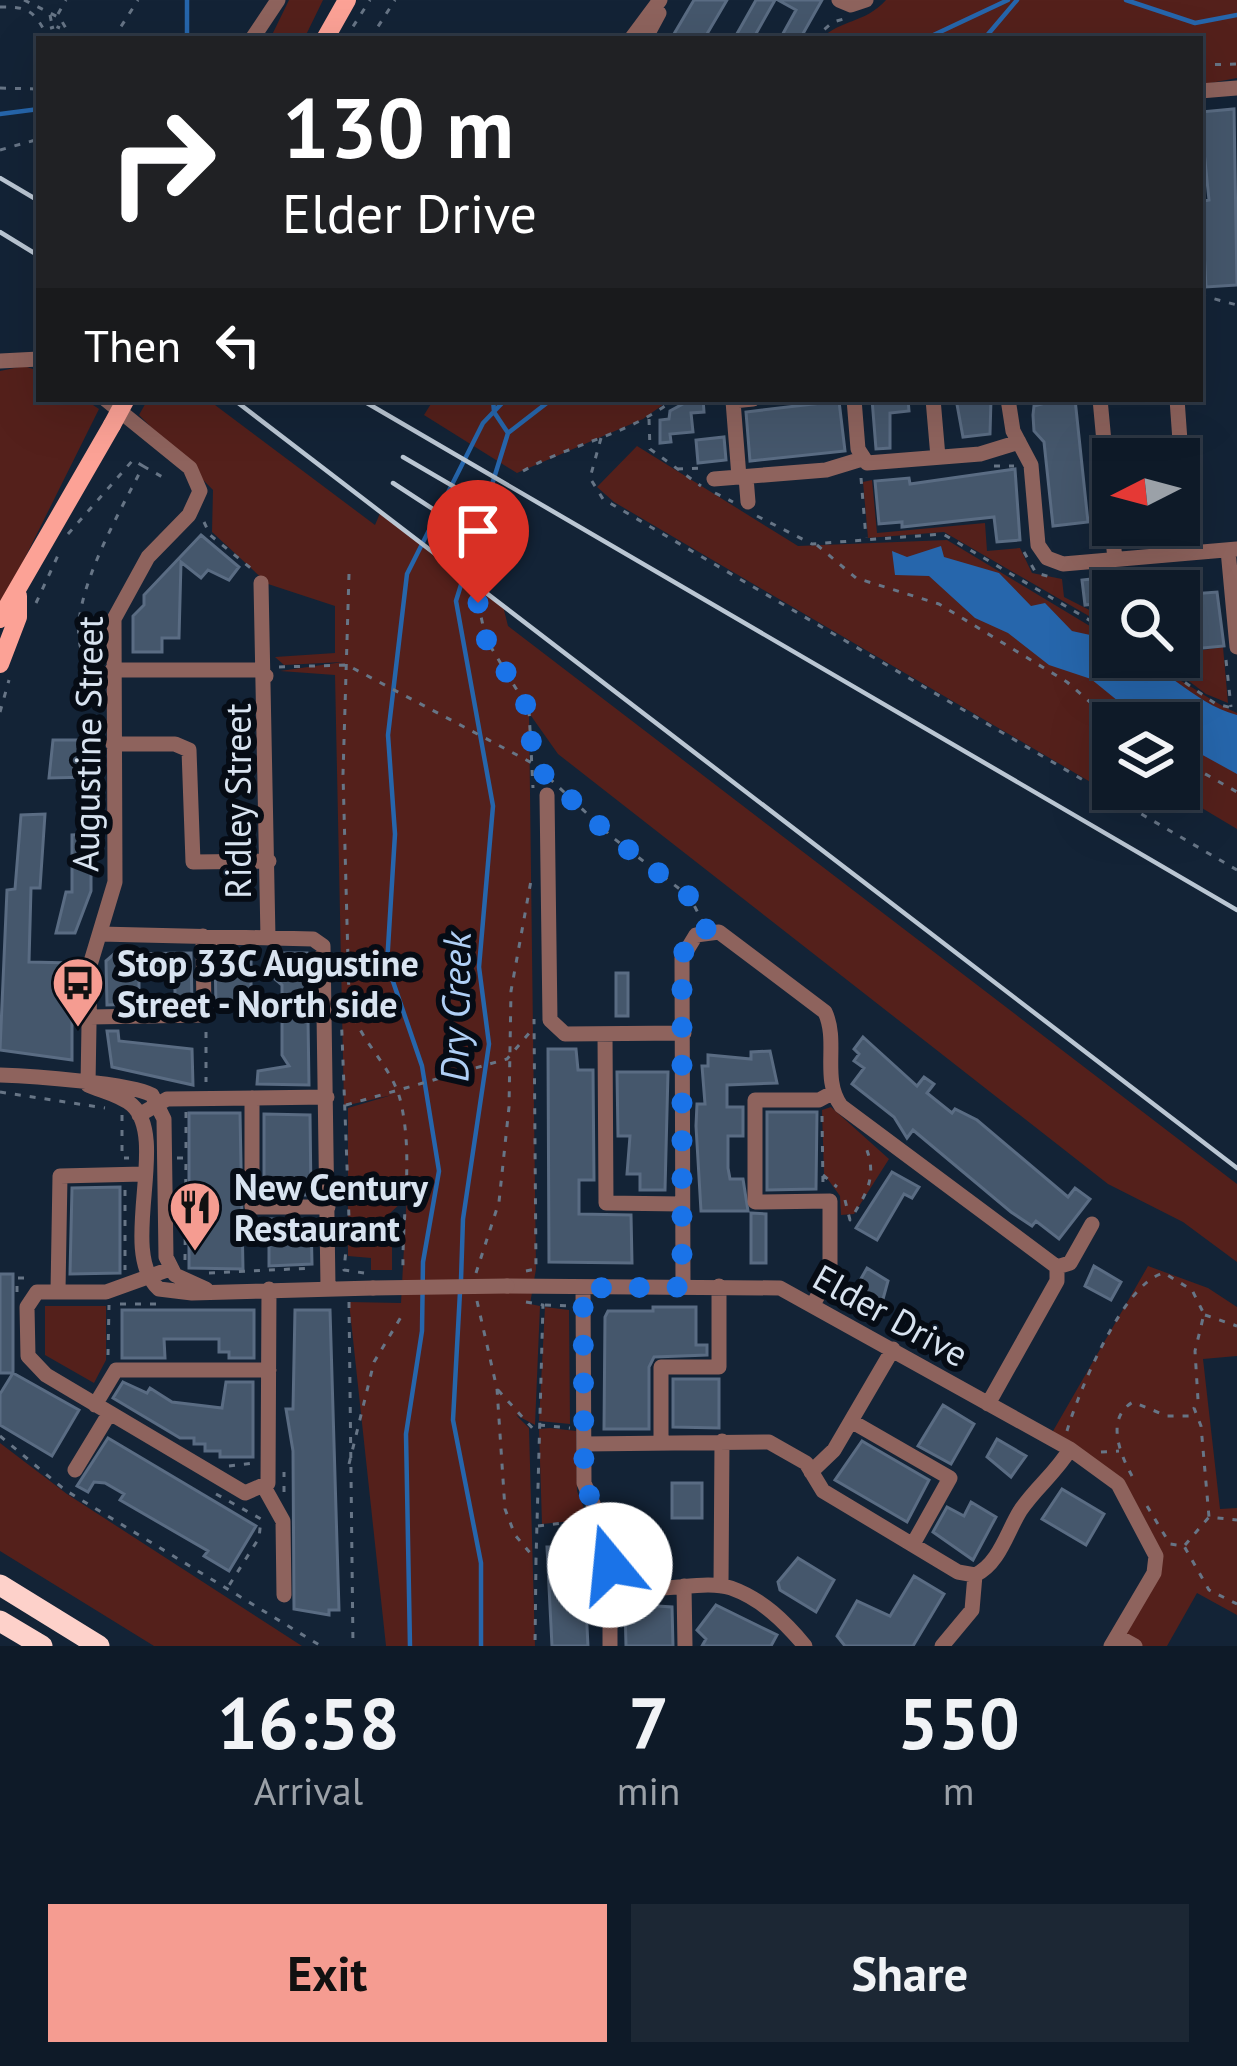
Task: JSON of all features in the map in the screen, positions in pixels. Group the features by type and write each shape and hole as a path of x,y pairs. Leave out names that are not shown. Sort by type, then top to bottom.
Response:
{"highway":[{"path":"0,1585 99,1646"},
{"path":"0,1624 35,1642"}],"main road":[{"path":"328,36 347,0"},
{"path":"0,619 18,596 124,402"},
{"path":"0,664 17,617 18,596"}],"street":[{"path":"254,36 280,0"},
{"path":"265,36 280,0"},
{"path":"633,36 663,0"},
{"path":"646,36 663,0"},
{"path":"839,0 851,5 866,0"},
{"path":"1203,91 1237,88"},
{"path":"0,361 36,359"},
{"name":"Augustine Street","path":"88,1085 90,965 115,882 112,663 119,602 148,557 198,504 200,491 190,467 109,402"},
{"path":"733,402 748,502"},
{"path":"854,402 862,459"},
{"path":"933,402 938,457"},
{"path":"1009,402 1019,442 1031,465 1042,553 1063,564 1232,549 1237,647"},
{"path":"1100,402 1115,560"},
{"path":"1177,402 1188,554"},
{"path":"713,473 742,477 848,466 862,459 988,452 1019,442"},
{"path":"261,583 266,676"},
{"name":"Ridley Street","path":"112,663 259,670 266,676 268,938"},
{"path":"113,744 189,749 193,862 269,861"},
{"path":"540,801 548,1012 561,1032 684,1034"},
{"path":"682,1287 684,948 696,935 708,933 730,937 825,1012 830,1025 832,1093 841,1106 1057,1268"},
{"path":"100,934 313,939 323,946 328,1287"},
{"path":"91,1016 204,1015 203,936"},
{"path":"605,1034 606,1203 682,1204"},
{"path":"3,1073 135,1088 159,1102 164,1119 179,1270 106,1292 37,1292 30,1298 28,1356 46,1375 236,1491 264,1487 268,1483 269,1289"},
{"path":"88,1085 130,1103 139,1115 144,1247 150,1279"},
{"path":"813,1305 830,1273 830,1201 755,1202 755,1100 819,1100 832,1093"},
{"path":"139,1115 159,1102 327,1097"},
{"path":"252,1098 253,1208 328,1207"},
{"path":"58,1291 60,1176 127,1164 143,1174"},
{"path":"1057,1268 1070,1263 1092,1224"},
{"path":"988,1404 1057,1281 1057,1268"},
{"name":"Elder Drive","path":"179,1270 181,1280 209,1290"},
{"name":"Elder Drive","path":"150,1279 166,1292 766,1285 813,1305 1070,1449 1118,1484 1156,1556 1154,1573 1114,1641"},
{"path":"661,1443 661,1367 719,1367 719,1286"},
{"path":"583,1288 586,1494 609,1540 613,1572 622,1582 721,1586 773,1612 799,1644"},
{"path":"811,1472 834,1450 893,1349"},
{"path":"75,1470 116,1370 269,1370"},
{"path":"851,1420 950,1478 913,1544"},
{"path":"721,1586 722,1441"},
{"path":"584,1444 774,1444 801,1459 823,1491 958,1572 975,1575 990,1565 1020,1511 1051,1480 1070,1449"},
{"path":"264,1487 283,1521 284,1595"},
{"path":"942,1646 972,1610 975,1575"},
{"path":"610,1646 610,1602 622,1582"},
{"path":"684,1586 685,1646"},
{"path":"1114,1641 1135,1646"}],"path":[{"path":"24,0 56,15 70,36"},
{"path":"54,27 50,21 66,0"},
{"path":"115,36 138,0"},
{"path":"347,36 370,0"},
{"path":"372,36 394,0"},
{"path":"0,7 21,6 39,17 44,30 62,27"},
{"path":"1203,64 1237,64"},
{"path":"0,88 36,89"},
{"path":"0,150 36,140"},
{"path":"1203,297 1237,304"},
{"path":"523,471 650,419 670,402"},
{"path":"650,419 650,449 675,470 797,539 815,544 943,534 1092,622"},
{"path":"601,438 590,478 603,500 1237,870"},
{"path":"66,535 78,530 133,460 166,479"},
{"path":"112,663 84,656 76,634 92,577 143,466"},
{"path":"675,470 713,473"},
{"path":"861,478 866,540"},
{"path":"204,522 210,535 261,583"},
{"path":"815,544 856,578 939,604 1067,682 1092,704"},
{"path":"349,574 344,774 349,998 357,1024 398,1092 407,1175 403,1269"},
{"path":"478,603 486,639 529,710 540,801"},
{"path":"266,676 279,667 347,665 523,758 612,837 690,897 708,933"},
{"path":"1178,678 1216,704 1237,709"},
{"path":"1230,694 1237,694"},
{"path":"1200,771 1237,792"},
{"path":"533,914 533,870 511,992 499,1202 476,1273 480,1328 497,1389 505,1509 515,1535 536,1560"},
{"path":"349,998 341,1009 349,1218 344,1270 370,1287 349,1302 353,1646"},
{"path":"521,1272 536,1269 534,1000"},
{"path":"204,1015 206,1090"},
{"path":"344,1106 509,1058 524,1035 535,1031"},
{"path":"0,1092 122,1110 127,1164 125,1276"},
{"path":"179,1270 186,1110 203,1109"},
{"path":"824,1192 822,1110 841,1124"},
{"path":"823,1175 842,1192 850,1220 872,1185 865,1141"},
{"path":"176,1158 186,1158"},
{"path":"199,1274 310,1270 317,1265"},
{"path":"1119,1451 1104,1454 1065,1430 1078,1407 1081,1387 1140,1284 1164,1274 1181,1281 1211,1321 1237,1326"},
{"path":"525,1302 572,1306"},
{"path":"108,1360 109,1303 166,1304"},
{"path":"535,1646 543,1305"},
{"path":"1184,1546 1209,1516 1201,1426 1194,1416 1198,1400 1195,1351 1204,1314"},
{"path":"348,1466 374,1362 401,1317"},
{"path":"497,1389 516,1415 537,1428 572,1427"},
{"path":"1137,1487 1119,1451 1118,1418 1133,1402 1167,1416 1194,1416"},
{"path":"0,1436 65,1490 322,1646"},
{"path":"280,1499 284,1468"},
{"path":"211,1491 261,1520 259,1538 228,1588"},
{"path":"1147,1505 1170,1544 1184,1546"},
{"path":"1209,1516 1237,1520"},
{"path":"536,1526 567,1525 589,1517"},
{"path":"1184,1546 1209,1590 1237,1604"}],"shaded area":[{"path":"289,0 323,0 305,36 271,36"},
{"path":"886,0 1237,0 1237,78 1203,84 1203,36 825,36"},
{"path":"24,366 36,370 36,402 88,402 99,409 0,608 0,371"},
{"path":"146,402 211,402 375,525 381,511 503,606 508,626 1237,1184 1237,1262 1183,1222 1108,1184 558,754 529,713 536,1269 530,1304 540,1306 535,1425 516,1415 529,1428 535,1646 386,1646 349,1302 401,1303 407,1191 404,1179 404,1200 385,1218 392,1232 392,1270 371,1270 371,1258 348,1256 348,1108 392,1095 344,1106 335,675 280,671 343,662 284,665 275,657 335,653 335,606 268,584 212,532 213,490 139,415"},
{"path":"432,402 667,402 643,419 517,473 424,415"},
{"path":"637,446 798,546 947,540 1092,627 1092,678 1175,678 1237,713 1237,829 1200,807 1200,702 1092,702 1092,783 614,502 597,487"},
{"path":"872,480 877,533 985,523 987,551 1020,548 1032,573 1062,579 1064,597 1092,611 1092,618 944,532 868,538 863,482"},
{"path":"1223,647 1228,703 1185,678 1200,678 1200,650"},
{"path":"831,1107 889,1159 854,1214 841,1215 840,1196 824,1174 822,1110"},
{"path":"1148,1266 1208,1288 1237,1307 1237,1356 1203,1359 1220,1509 1237,1508 1237,1615 1197,1593 1167,1646 1135,1646 1117,1636 1156,1556 1118,1483 1049,1438"},
{"path":"45,1306 106,1306 106,1360 94,1383 45,1355"},
{"path":"545,1307 569,1310 570,1424 539,1421"},
{"path":"539,1429 576,1431 577,1491 586,1513 572,1521 542,1524"},
{"path":"0,1443 67,1494 302,1646 154,1646 0,1551"}],"water":[{"path":"941,546 944,557 999,573 1031,606 1045,603 1072,631 1092,635 1092,678 1171,678 1237,715 1237,774 1200,754 1200,702 1119,702 1091,679 1049,665 1008,633 975,618 929,576 895,575 892,551 907,557"}],"building":[{"path":"694,0 727,0 706,36 673,36"},
{"path":"756,0 775,0 755,36 736,36"},
{"path":"778,0 822,0 802,36 782,36 796,10"},
{"path":"1234,109 1237,285 1206,287 1204,201 1209,200 1203,112"},
{"path":"686,402 703,402 704,412 691,413 693,432 670,434 671,442 660,443 660,420 669,419 670,411"},
{"path":"839,402 845,451 750,461 746,412"},
{"path":"872,402 908,402 909,411 890,413 890,448 876,449"},
{"path":"957,402 991,402 990,434 963,437"},
{"path":"1075,402 1088,522 1053,526 1044,442 1034,431 1034,406"},
{"path":"724,437 726,460 698,463 696,440"},
{"path":"1015,469 1020,540 997,542 994,517 902,527 902,522 879,524 875,481 909,478 910,484"},
{"path":"201,535 239,567 229,580 208,570 201,578 181,562 179,638 162,638 162,652 133,652 133,616 144,605 144,595"},
{"path":"1092,579 1092,604 1085,605 1082,580"},
{"path":"1217,592 1224,646 1200,648 1200,593"},
{"path":"53,740 87,740 91,777 49,778"},
{"path":"45,814 40,888 31,888 29,962 72,963 72,1060 0,1050 7,890 15,889 21,815"},
{"path":"91,834 91,891 75,933 56,933 66,892 72,892 72,835"},
{"path":"191,953 192,1003 175,1004 175,978 139,978 139,1004 107,1005 106,961 114,954"},
{"path":"215,953 251,953 251,1007 216,1007"},
{"path":"274,953 307,953 309,1085 257,1084 258,1071 289,1066 282,1055 282,985 275,979"},
{"path":"616,973 628,973 628,1016 616,1016"},
{"path":"107,1031 118,1031 119,1041 192,1049 193,1085 112,1067"},
{"path":"863,1037 917,1086 924,1077 934,1084 927,1093 952,1113 955,1109 977,1120 1068,1197 1075,1188 1090,1199 1059,1239 1036,1221 1032,1226 1011,1212 913,1130 907,1138 894,1117 852,1084 864,1068 854,1061 859,1054 854,1049"},
{"path":"548,1049 576,1049 578,1070 593,1070 594,1180 579,1180 579,1214 631,1215 632,1263 549,1262"},
{"path":"770,1051 777,1083 727,1085 727,1107 743,1107 743,1136 728,1136 728,1168 730,1179 743,1179 748,1211 701,1211 696,1126 697,1104 705,1104 702,1066 708,1066 708,1055 751,1059 751,1052"},
{"path":"617,1072 668,1072 665,1190 640,1190 640,1174 627,1174 630,1136 618,1136"},
{"path":"767,1112 817,1112 816,1189 767,1190"},
{"path":"189,1113 240,1113 243,1269 189,1268"},
{"path":"264,1114 310,1115 311,1195 264,1195"},
{"path":"892,1172 919,1187 912,1198 904,1194 877,1240 856,1228"},
{"path":"120,1187 120,1273 70,1274 72,1188"},
{"path":"751,1213 766,1214 766,1263 751,1263"},
{"path":"269,1219 311,1219 312,1264 269,1266"},
{"path":"1094,1266 1121,1282 1111,1300 1085,1286"},
{"path":"867,1268 888,1281 880,1310 856,1302 853,1293"},
{"path":"0,1274 13,1274 13,1373 0,1373"},
{"path":"653,1307 696,1307 696,1345 707,1345 707,1355 654,1357 649,1367 649,1429 604,1429 605,1317 608,1311 653,1311"},
{"path":"122,1310 254,1310 254,1358 229,1358 229,1352 219,1352 219,1339 164,1339 165,1358 122,1358"},
{"path":"295,1310 330,1310 339,1610 329,1610 329,1615 294,1609 293,1451 286,1409 293,1409"},
{"path":"13,1373 79,1410 52,1456 0,1425 0,1394"},
{"path":"673,1379 719,1379 719,1428 673,1427"},
{"path":"123,1382 147,1393 150,1388 172,1402 222,1408 226,1382 253,1382 253,1457 220,1457 220,1451 205,1451 205,1444 194,1444 194,1438 180,1438 113,1398"},
{"path":"943,1405 974,1424 951,1464 918,1446"},
{"path":"108,1438 256,1526 229,1571 204,1556 208,1551 120,1500 124,1494 105,1483 94,1482 88,1492 77,1486"},
{"path":"997,1439 1026,1456 1011,1477 987,1457"},
{"path":"862,1441 929,1480 907,1522 835,1480"},
{"path":"672,1483 702,1483 702,1518 672,1518"},
{"path":"1062,1489 1104,1514 1086,1545 1042,1519"},
{"path":"971,1502 996,1517 973,1560 933,1532 947,1507 964,1516"},
{"path":"547,1547 583,1547 588,1646 552,1646"},
{"path":"798,1558 834,1580 816,1612 780,1590 778,1582"},
{"path":"914,1576 944,1594 913,1646 845,1646 837,1636 857,1601 890,1616"},
{"path":"625,1604 672,1607 673,1646 626,1646"},
{"path":"716,1605 777,1635 771,1646 702,1646 706,1639 697,1630"}],"waterway":[{"path":"187,0 187,36"},
{"name":"Dry Creek","path":"931,36 1008,0"},
{"name":"Dry Creek","path":"987,36 1017,0"},
{"name":"Dry Creek","path":"1126,0 1195,23 1237,15"},
{"path":"0,114 36,109"},
{"path":"493,402 494,412 508,433"},
{"name":"Dry Creek","path":"410,1646 406,1434 422,1331 423,1262 439,1171 422,1066 387,964 395,834 388,735 407,574 483,423 503,402"},
{"name":"Dry Creek","path":"461,1280 463,1219 489,1044 479,967 493,806 456,601 508,433 548,402"},
{"name":"Dry Creek","path":"460,1292 453,1420 481,1563 481,1646"}],"railway":[{"path":"0,178 36,199"},
{"path":"0,232 36,254"},
{"path":"237,402 1237,1168"},
{"path":"365,402 1237,910"},
{"path":"403,457 506,517"},
{"path":"393,483 505,556"}],"place":[{"name":"Stop 33C Augustine Street - North side","path":"78,1029"},
{"name":"New Century Restaurant","path":"195,1253"}],"route":[{"path":"478,603 486,639 529,710 533,764 612,837 683,890 708,933 687,942 682,958 682,1287 583,1288 584,1483 609,1540 610,1565"}]}
